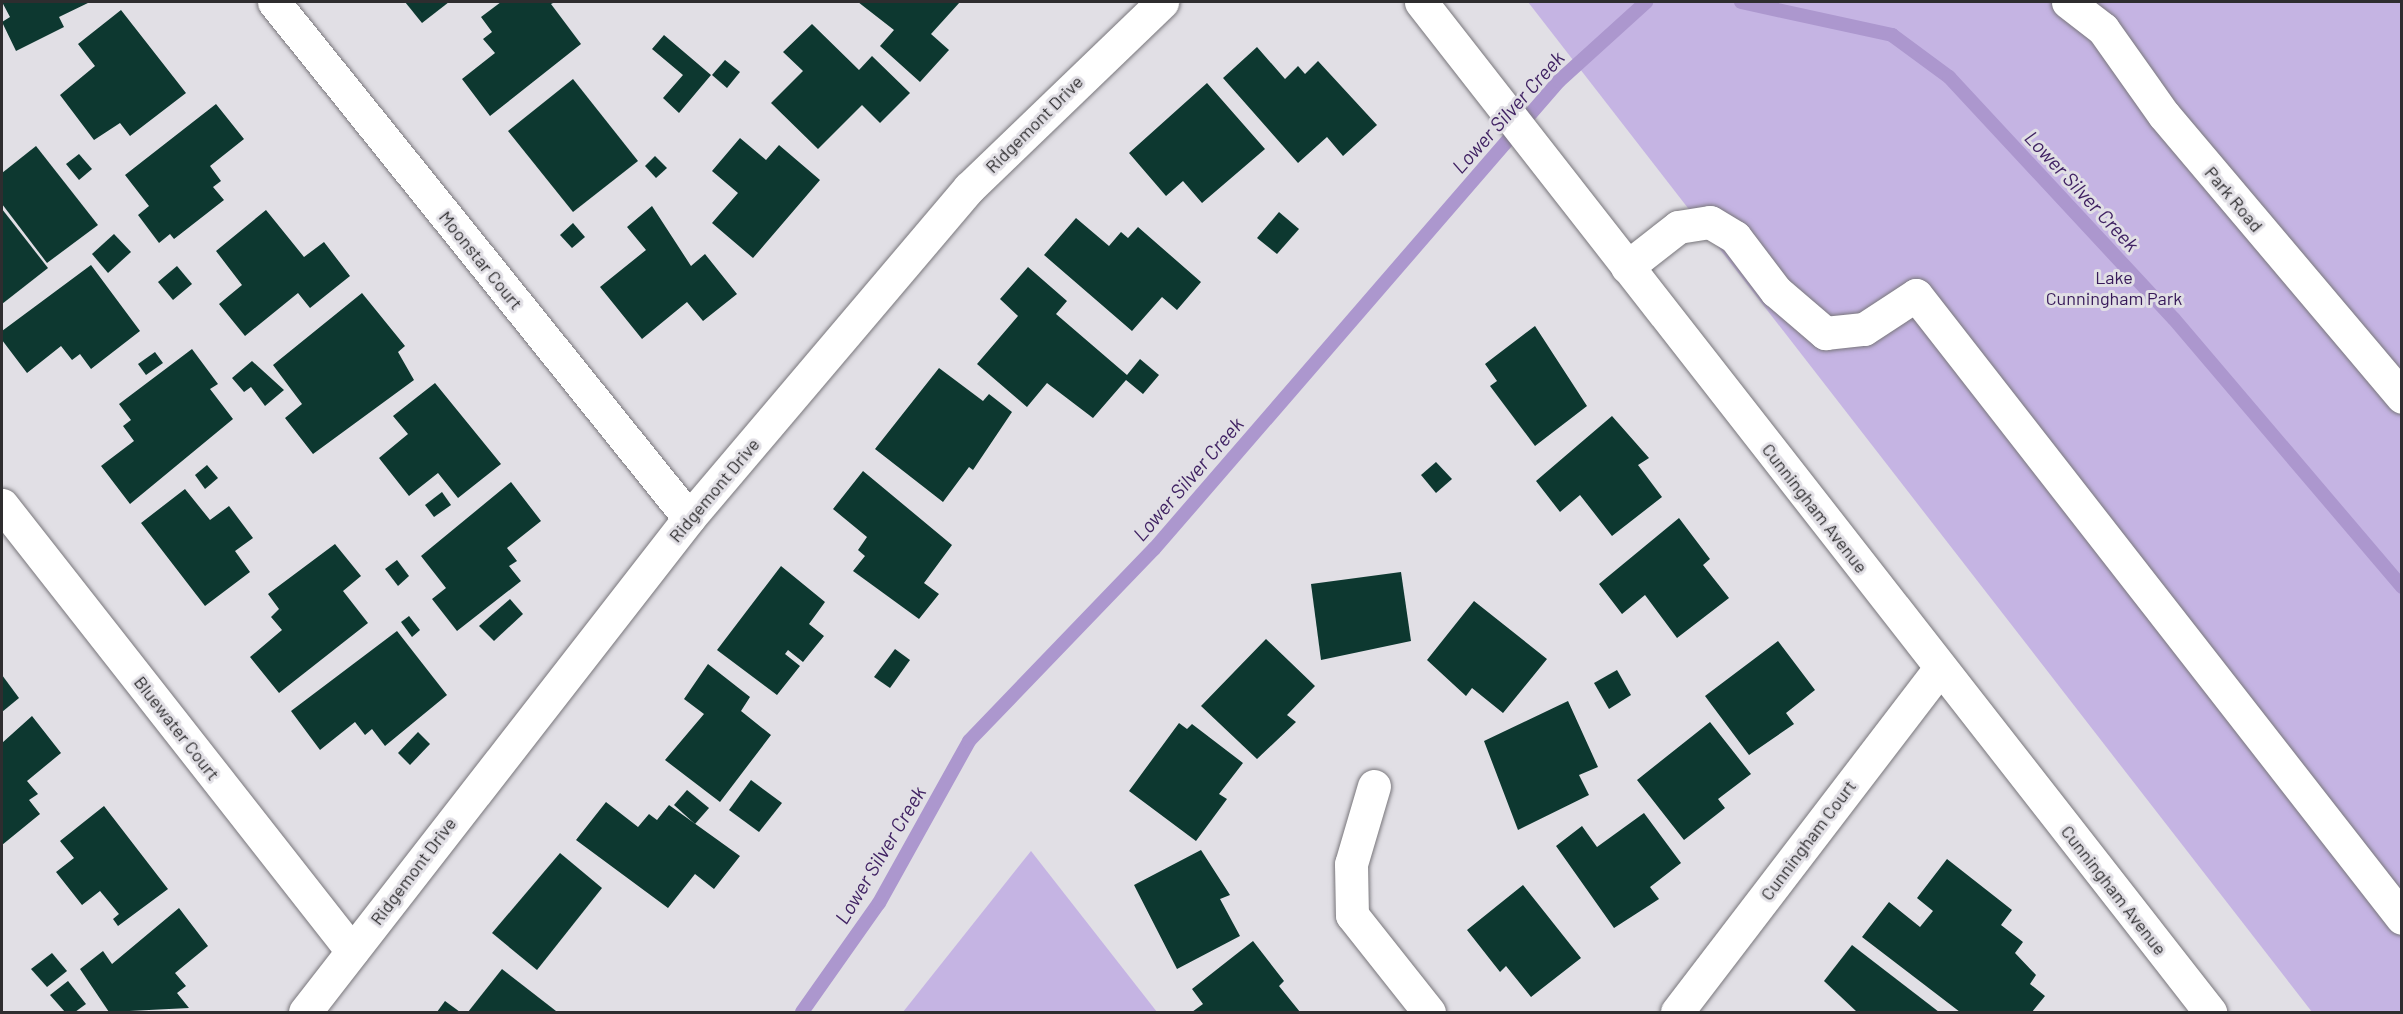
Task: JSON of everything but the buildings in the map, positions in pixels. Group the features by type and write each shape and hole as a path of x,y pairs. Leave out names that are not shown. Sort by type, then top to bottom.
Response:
{"street":[{"name":"Moonstar Court","path":"274,2 689,518"},
{"name":"Ridgemont Drive","path":"305,1012 689,518 969,188 1162,2"},
{"name":"Cunningham Avenue","path":"1421,2 2210,1012"},
{"name":"Park Road","path":"2068,2 2103,29 2164,115 2402,397"},
{"path":"1627,267 1678,227 1710,222 1735,237 1776,291 1825,333 1864,329 1916,294 2402,918"},
{"name":"Bluewater Court","path":"2,505 352,951"},
{"name":"Cunningham Court","path":"1677,1012 1940,668"},
{"path":"1374,786 1352,864 1352,915 1430,1012"}],"green space":[{"name":"Lake Cunningham Park","path":"1528,2 2401,2 2401,1012 2312,1012"},
{"path":"1031,851 1157,1012 903,1012"}],"waterway":[{"name":"Lower Silver Creek","path":"802,1012 879,903 969,741 1154,549 1559,81 1646,2"},
{"name":"Lower Silver Creek","path":"1741,2 1892,35 1949,77 2174,319 2402,587"}]}
